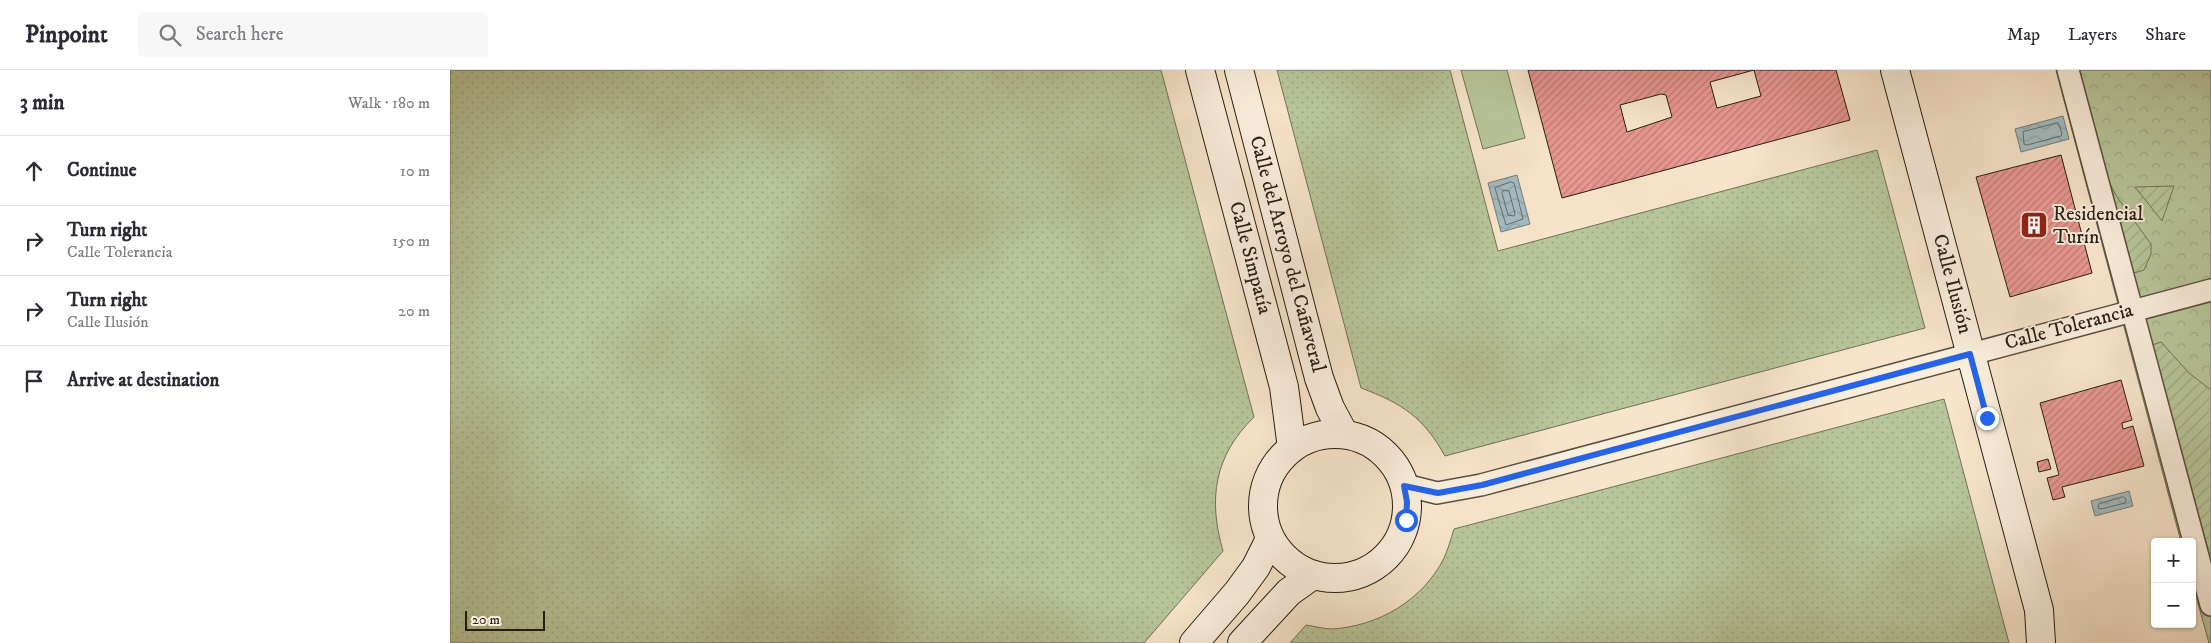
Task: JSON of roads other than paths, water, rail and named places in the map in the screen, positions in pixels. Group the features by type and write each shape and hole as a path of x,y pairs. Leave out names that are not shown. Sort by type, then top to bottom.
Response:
{"main road":[{"name":"Calle Simpatía","path":"1200,70 1284,387 1292,448"},
{"name":"Calle del Arroyo del Cañaveral","path":"1239,70 1319,378 1330,408 1344,434"},
{"name":"Calle Ilusión","path":"1895,70 2039,610 2041,643"},
{"path":"1326,434 1344,434 1360,438 1388,456 1398,470 1404,486 1407,502 1406,520 1400,536 1391,551 1372,568 1348,577 1330,578 1313,575 1296,567 1281,555 1270,539 1263,515 1264,489 1275,466 1292,448 1308,439 1326,434"},
{"path":"1194,643 1238,593 1256,567 1270,539"},
{"path":"1242,643 1289,592 1313,575"}],"street":[{"path":"2068,70 2211,606"},
{"name":"Calle Tolerancia","path":"1404,486 1438,493 1482,485 2211,290"}],"water":[{"path":"2063,116 2069,139 2021,152 2015,129"},
{"path":"1517,175 1530,224 1501,232 1488,183"},
{"path":"2129,491 2133,506 2095,516 2091,501"}],"place":[{"name":"Residencial Turín","path":"2034,225"}]}
